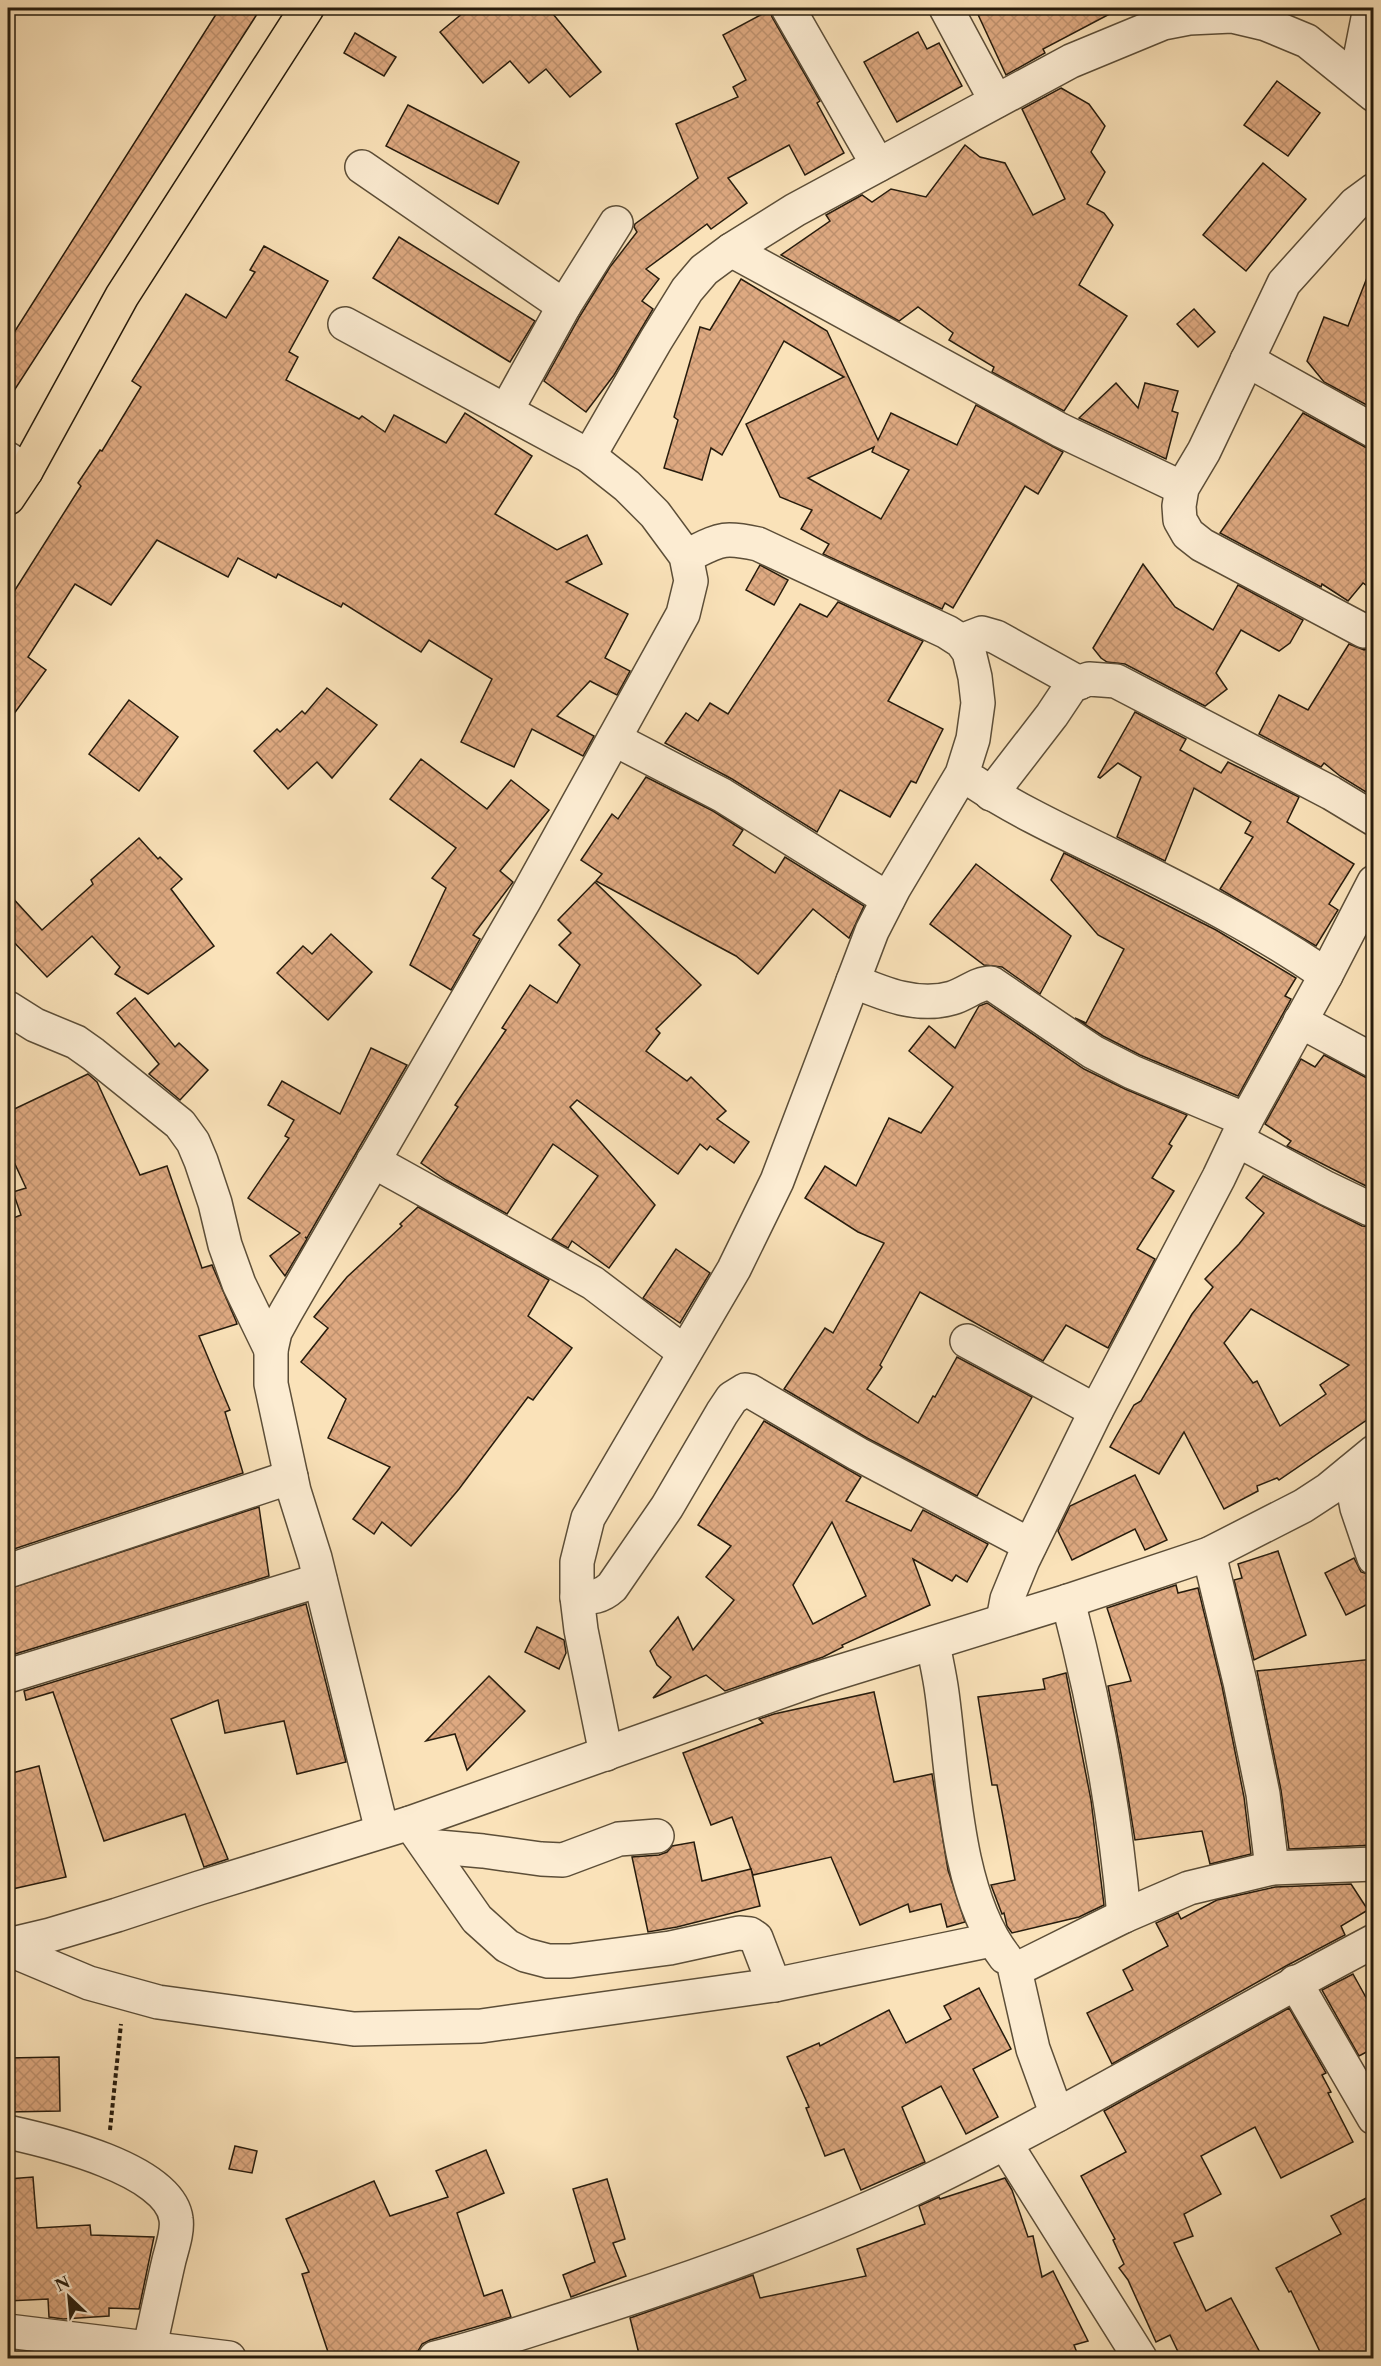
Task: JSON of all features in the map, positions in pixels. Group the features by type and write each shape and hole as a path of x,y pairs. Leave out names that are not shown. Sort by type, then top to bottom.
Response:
{"main road":[{"path":"8,498 17,465 122,296 307,8"}],"street":[{"path":"788,8 878,165"},
{"path":"946,8 996,101"},
{"path":"1365,87 1370,8"},
{"path":"589,456 687,290 704,270 731,250 795,210 1071,62 1163,24 1211,11 1266,24 1307,41 1365,87"},
{"path":"362,167 564,306"},
{"path":"1364,631 1219,556 1195,540 1188,534 1180,520 1179,506 1182,488 1204,451 1284,283 1355,204 1374,190"},
{"path":"506,411 564,306 616,223"},
{"path":"731,250 1060,430 1182,488"},
{"path":"345,324 589,456 627,486 655,514 686,555 691,581 683,614 614,739 524,901 275,1332 271,1350 271,1384 291,1477 320,1580 407,1834 477,1919 507,1946 525,1955 548,1961 570,1961 670,1948 739,1933 750,1934 756,1938 774,1985"},
{"path":"1246,360 1374,431"},
{"path":"606,1754 580,1630 577,1597 577,1562 588,1518 684,1352 713,1307 777,1181 872,931 931,822 962,774 973,740 978,703 969,652 961,641 947,632 758,544 731,538 686,555"},
{"path":"961,641 982,633 996,637 1079,683"},
{"path":"991,794 1052,715 1065,692 1074,684 1089,679 1116,681 1331,793 1374,819"},
{"path":"614,739 722,795 888,899"},
{"path":"962,774 991,794 1281,944 1326,975"},
{"path":"1003,1620 1008,1599 1030,1545 1095,1411 1374,882"},
{"path":"853,981 899,998 934,1001 955,997 979,985 991,983 1093,1052 1242,1130 1326,1188 1370,1209"},
{"path":"8,1008 21,1033 76,1042 180,1124 193,1142 201,1161 215,1203 225,1245 239,1284 271,1350"},
{"path":"1300,1021 1374,1061"},
{"path":"373,1161 593,1282 684,1352"},
{"path":"968,1341 1095,1411"},
{"path":"577,1597 594,1598 612,1587 667,1507 732,1398 745,1390 858,1454 1030,1545"},
{"path":"8,1945 51,1935 407,1834 606,1754 816,1679 933,1644 1209,1554 1303,1506 1362,1462"},
{"path":"1362,1462 1357,1508 1374,1558"},
{"path":"8,1571 291,1477"},
{"path":"1209,1554 1240,1682 1263,1794 1272,1868"},
{"path":"8,1676 320,1580"},
{"path":"1068,1601 1084,1662 1116,1838 1124,1916"},
{"path":"933,1644 942,1692 950,1772 972,1889 991,1940 1015,1971 1033,2049 1057,2115"},
{"path":"407,1834 483,1851 563,1860 619,1839 657,1836"},
{"path":"1015,1971 1124,1916 1189,1888 1272,1868 1374,1864"},
{"path":"8,1950 122,1994 158,2002 354,2029 481,2026 774,1985 991,1940"},
{"path":"435,2358 616,2303 783,2243 924,2183 1005,2143 1295,1982 1374,1941"},
{"path":"1295,1982 1374,2118"},
{"path":"8,2132 49,2141 129,2171 164,2195 172,2206 177,2220 164,2354"},
{"path":"1005,2143 1140,2358"},
{"path":"8,2331 164,2354 228,2358"}],"path":[{"path":"106,2161 113,2109 122,1994"}],"building":[{"path":"220,8 261,8 8,400 8,342"},
{"path":"469,8 548,8 601,72 570,97 546,69 529,83 510,61 483,83 440,32"},
{"path":"975,8 1121,8 1043,49 1045,53 1006,75"},
{"path":"770,10 820,101 817,103 844,153 805,175 789,145 728,178 747,203 711,229 707,224 646,269 659,279 642,301 653,309 614,375 586,412 544,381 610,267 637,232 635,224 698,178 676,124 738,97 733,87 746,80 723,35"},
{"path":"918,32 927,49 939,43 962,86 897,122 864,62"},
{"path":"355,33 396,57 384,76 344,53"},
{"path":"1277,81 1320,113 1288,156 1244,125"},
{"path":"1061,88 1089,104 1105,126 1091,152 1105,172 1087,204 1104,213 1113,225 1079,285 1127,316 1064,411 992,372 994,367 949,340 953,333 918,307 899,321 781,255 830,221 826,215 862,195 872,202 891,189 926,197 965,145 980,157 1005,163 1033,215 1065,199 1022,109"},
{"path":"408,105 519,162 498,204 386,146"},
{"path":"1263,163 1306,199 1246,271 1203,235"},
{"path":"399,237 535,321 510,362 373,278"},
{"path":"264,246 328,281 289,352 298,357 286,380 359,419 362,416 385,432 394,415 446,443 465,413 532,456 495,514 557,550 587,535 602,564 566,582 628,614 605,658 630,671 617,695 590,681 557,716 594,736 583,756 532,729 514,767 461,742 492,679 429,640 421,652 343,603 341,607 278,574 276,578 238,558 228,577 157,540 111,605 75,584 28,657 46,670 8,722 8,601 81,486 78,483 100,450 102,451 141,387 132,381 186,294 226,318 255,272 250,270"},
{"path":"1372,265 1374,265 1374,409 1324,382 1307,361 1324,317 1348,326"},
{"path":"741,279 827,331 878,440 891,413 957,445 976,405 1063,452 1038,494 1025,486 953,608 945,603 942,609 823,554 829,544 801,529 812,510 780,497 746,424 844,377 784,341 722,455 711,448 702,480 664,468 678,420 674,417 700,327 710,330","holes":["874,447 872,452 909,470 881,519 808,478"]},
{"path":"1194,309 1215,332 1198,347 1177,324"},
{"path":"1116,383 1138,408 1145,383 1178,391 1172,411 1178,413 1166,459 1079,418"},
{"path":"1303,413 1374,450 1374,591 1363,583 1348,601 1322,584 1321,587 1220,533"},
{"path":"1143,564 1175,607 1213,630 1238,585 1303,620 1290,643 1279,651 1241,630 1216,673 1227,689 1205,706 1125,664 1107,662 1093,648"},
{"path":"760,565 788,580 774,605 746,590"},
{"path":"838,602 923,641 888,701 943,729 916,783 911,781 890,817 840,790 817,832 732,779 665,743 686,713 698,721 710,703 728,714 800,604 827,617"},
{"path":"1349,644 1364,650 1370,648 1374,650 1374,797 1324,763 1321,767 1259,734 1279,695 1308,710"},
{"path":"327,688 377,725 332,778 317,762 288,789 254,751 277,729 280,732 302,711 305,714"},
{"path":"129,700 178,737 139,791 89,754"},
{"path":"1135,712 1186,739 1180,750 1221,773 1228,762 1299,797 1287,822 1354,864 1329,904 1338,910 1316,946 1220,889 1253,837 1245,833 1251,822 1194,788 1165,861 1117,837 1141,777 1118,763 1100,778 1098,777"},
{"path":"421,759 487,809 511,780 549,810 500,871 513,882 473,935 480,939 451,990 410,965 446,888 432,878 456,848 390,799"},
{"path":"646,777 713,811 743,830 733,845 775,873 785,857 864,906 849,938 813,909 758,974 736,956 596,881 602,874 581,860 612,814 618,819"},
{"path":"139,838 158,859 160,857 182,879 171,889 214,946 148,994 115,974 120,967 92,936 47,977 8,936 8,893 42,930 93,884 91,880"},
{"path":"1064,853 1216,930 1296,978 1285,996 1291,999 1238,1096 1140,1055 1075,1018 1086,1023 1124,949 1098,935 1051,880"},
{"path":"976,864 1071,936 1040,994 1002,967 984,965 930,924"},
{"path":"595,882 701,985 656,1029 660,1033 646,1051 687,1081 691,1077 726,1111 717,1119 749,1142 734,1163 710,1146 707,1150 700,1144 678,1174 577,1100 570,1107 655,1205 609,1268 572,1241 568,1248 552,1239 598,1176 553,1144 507,1214 446,1180 421,1163 458,1107 455,1105 506,1030 502,1028 530,985 557,1003 580,965 559,945 571,933 558,920"},
{"path":"331,934 372,972 328,1020 277,973 303,946 312,954"},
{"path":"135,998 175,1047 179,1043 208,1070 180,1100 149,1074 159,1064 117,1013"},
{"path":"987,1003 1084,1069 1187,1115 1169,1144 1172,1146 1152,1178 1174,1191 1137,1249 1155,1259 1108,1348 1066,1325 1043,1361 920,1292 880,1365 882,1367 867,1389 918,1423 957,1357 1032,1397 977,1496 867,1438 784,1389 825,1328 833,1333 884,1243 858,1232 805,1198 825,1166 856,1186 889,1118 921,1133 953,1087 909,1051 929,1026 955,1048 979,1006"},
{"path":"371,1048 407,1065 307,1238 305,1237 307,1239 285,1276 270,1256 300,1233 248,1198 289,1138 285,1136 294,1120 268,1105 282,1081 340,1114"},
{"path":"1324,1055 1374,1080 1374,1190 1287,1146 1291,1141 1265,1124 1301,1059 1315,1067"},
{"path":"88,1074 97,1082 140,1175 167,1166 202,1268 212,1265 236,1321 237,1324 199,1336 230,1410 225,1412 243,1473 8,1551 8,1220 21,1215 13,1192 26,1188 8,1149 8,1112"},
{"path":"1263,1176 1362,1226 1374,1227 1374,1415 1279,1480 1277,1478 1257,1486 1258,1491 1224,1509 1184,1432 1159,1474 1110,1447 1134,1405 1141,1401 1192,1314 1213,1287 1205,1279 1239,1244 1264,1213 1246,1198","holes":["1251,1309 1349,1365 1320,1385 1326,1394 1280,1426 1257,1381 1253,1383 1224,1343"]},
{"path":"418,1207 549,1280 528,1316 572,1348 533,1400 528,1397 459,1489 411,1546 382,1522 374,1534 353,1519 390,1467 328,1438 346,1399 301,1362 328,1328 314,1317 347,1277 402,1226 400,1224"},
{"path":"676,1249 710,1273 680,1323 643,1298"},
{"path":"764,1421 861,1477 846,1501 911,1531 923,1510 988,1544 967,1582 956,1575 952,1581 913,1559 930,1605 842,1645 843,1647 823,1657 725,1691 706,1675 653,1698 671,1677 657,1665 650,1651 678,1617 693,1650 734,1600 706,1577 731,1546 698,1525","holes":["832,1522 866,1596 813,1624 793,1585"]},
{"path":"1135,1475 1167,1540 1145,1550 1135,1529 1072,1560 1058,1531 1070,1506"},
{"path":"259,1507 269,1576 15,1654 8,1633 8,1589"},
{"path":"1278,1551 1306,1635 1254,1660 1234,1580 1242,1578 1238,1564"},
{"path":"1354,1558 1361,1572 1374,1576 1374,1601 1346,1615 1325,1573"},
{"path":"1176,1585 1178,1593 1198,1588 1222,1686 1244,1797 1251,1854 1210,1864 1202,1831 1135,1840 1108,1686 1131,1681 1107,1608"},
{"path":"306,1604 346,1762 297,1774 284,1721 225,1733 218,1700 171,1719 228,1859 204,1867 185,1814 104,1841 53,1692 26,1700 24,1691"},
{"path":"537,1627 564,1640 566,1653 559,1669 525,1652"},
{"path":"1374,1659 1374,1845 1289,1849 1281,1790 1257,1671"},
{"path":"1066,1673 1091,1800 1104,1905 1079,1917 1012,1933 991,1885 1015,1880 997,1785 992,1785 978,1697 1045,1689 1043,1679"},
{"path":"489,1676 525,1711 467,1770 455,1734 426,1741"},
{"path":"874,1692 894,1782 932,1774 948,1870 965,1922 947,1927 941,1904 910,1912 908,1904 860,1925 831,1857 753,1875 732,1817 711,1825 683,1753 763,1723 759,1719 774,1714"},
{"path":"39,1766 66,1877 8,1890 8,1774"},
{"path":"694,1842 702,1881 751,1869 760,1906 648,1932 632,1857 659,1855 667,1852 672,1846"},
{"path":"1351,1884 1368,1910 1341,1926 1345,1935 1112,2064 1087,2013 1133,1990 1123,1970 1168,1946 1156,1923 1178,1913 1181,1919 1217,1900 1275,1887"},
{"path":"1353,1974 1374,2012 1374,2048 1359,2056 1322,1990"},
{"path":"979,1988 1011,2049 973,2069 998,2117 966,2134 941,2086 902,2107 925,2162 861,2190 844,2149 825,2156 806,2108 809,2107 787,2057 819,2043 820,2046 889,2010 906,2043 951,2019 944,2006"},
{"path":"1289,2008 1326,2073 1322,2075 1331,2092 1328,2093 1353,2142 1281,2178 1255,2127 1201,2156 1221,2194 1184,2214 1193,2236 1174,2243 1206,2311 1231,2298 1263,2358 1181,2358 1170,2335 1156,2342 1128,2280 1119,2268 1124,2264 1113,2240 1115,2239 1081,2176 1126,2152 1104,2111"},
{"path":"59,2057 60,2111 8,2112 8,2058"},
{"path":"235,2146 257,2151 252,2173 229,2169"},
{"path":"486,2150 504,2193 457,2213 484,2296 502,2290 511,2317 430,2340 422,2344 418,2351 396,2358 330,2358 302,2274 309,2272 286,2219 374,2181 390,2216 448,2197 436,2171"},
{"path":"33,2177 37,2228 90,2225 91,2235 154,2237 139,2309 109,2308 109,2316 63,2319 49,2317 48,2299 8,2301 8,2179"},
{"path":"1005,2178 1012,2190 1028,2237 1033,2236 1042,2277 1053,2271 1088,2341 1074,2345 1079,2358 640,2358 630,2318 753,2275 760,2298 866,2276 857,2249 925,2224 919,2206 939,2197 940,2199"},
{"path":"607,2179 625,2239 613,2243 626,2276 571,2297 563,2275 595,2262 573,2189"},
{"path":"1374,2194 1374,2358 1323,2358 1291,2291 1289,2292 1276,2268 1341,2234 1331,2216"}]}
